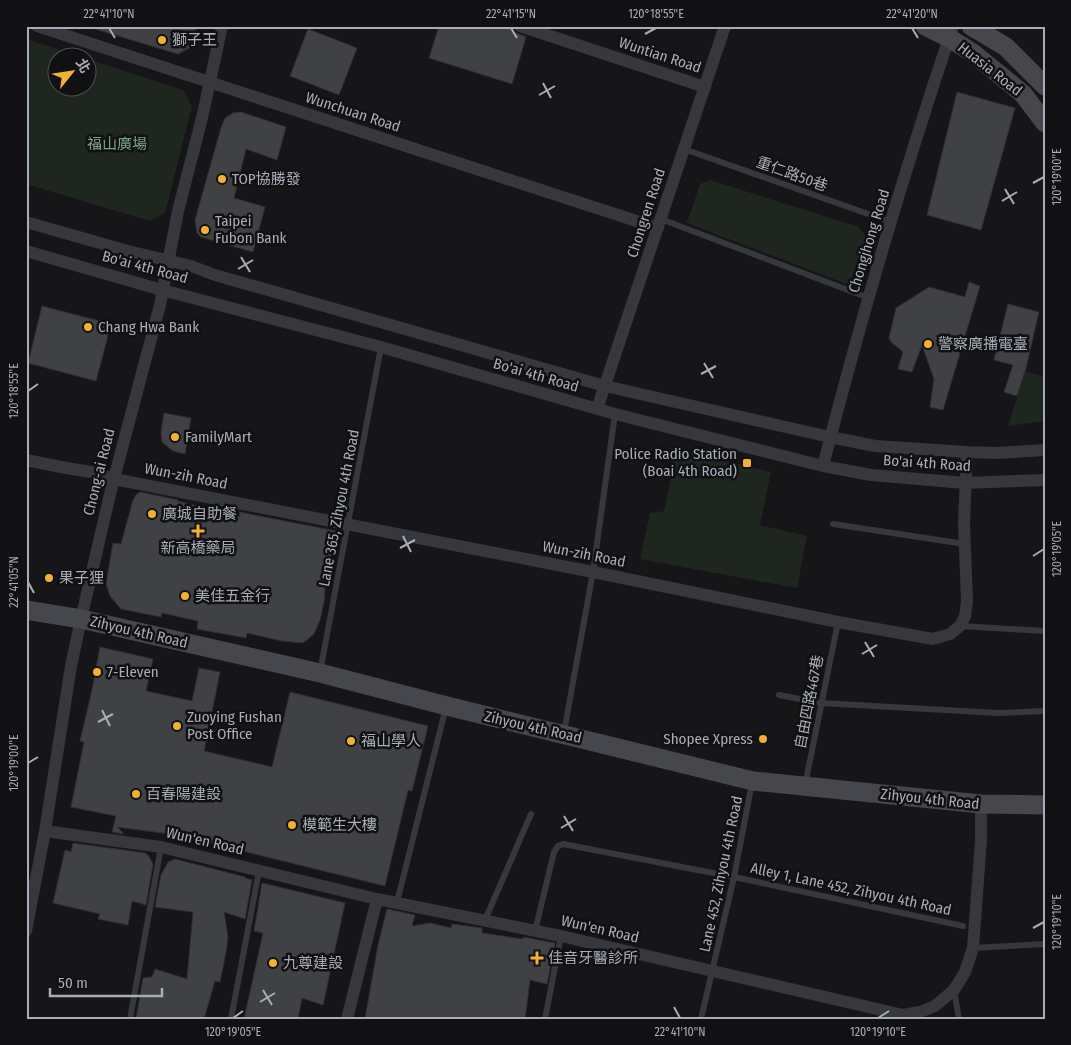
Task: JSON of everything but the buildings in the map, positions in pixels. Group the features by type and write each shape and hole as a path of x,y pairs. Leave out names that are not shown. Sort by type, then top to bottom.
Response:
{"street":[{"name":"Wunchuan Road","path":"38,26 659,223"},
{"name":"Chong-ai Road","path":"26,931 45,831 71,666 81,619 162,290 178,211 222,26"},
{"name":"Wuntian Road","path":"520,26 705,87"},
{"name":"Chongren Road","path":"597,410 725,26"},
{"name":"Huasia Road","path":"925,26 951,32 973,53 1023,94 1045,123"},
{"name":"Huasia Road","path":"971,26 1006,47 1045,86"},
{"name":"Chongjhong Road","path":"823,466 891,222 951,32"},
{"name":"Bo'ai 4th Road","path":"26,222 605,386 830,437 875,446 967,452 998,453 1045,450"},
{"name":"Bo'ai 4th Road","path":"26,251 162,290 381,347 597,410 823,466 871,475 966,483 1045,480"},
{"path":"960,626 965,616 967,601 965,544 967,452"},
{"name":"Wun-zih Road","path":"26,460 98,472 114,479 593,572 838,622 934,639 950,634 960,626"},
{"name":"Zihyou 4th Road","path":"26,610 81,619 320,673 753,781 981,804 1045,805"},
{"name":"Wun'en Road","path":"45,831 161,847 377,899 562,936 903,1016 935,1006 954,990 965,972 973,948 981,840 981,804"},
{"path":"348,1019 377,899"}],"lane":[{"name":"重仁路50巷","path":"684,149 891,222"},
{"path":"659,223 869,298"},
{"name":"Lane 365, Zihyou 4th Road","path":"320,673 381,347"},
{"path":"564,734 593,572 615,414"},
{"path":"833,524 965,544"},
{"name":"自由四路467巷","path":"805,786 838,622"},
{"path":"960,626 1045,631"},
{"path":"779,695 821,703 998,713 1045,711"},
{"path":"397,902 447,706"},
{"name":"Lane 452, Zihyou 4th Road","path":"701,1019 734,877 753,781"},
{"path":"485,920 531,814"},
{"name":"Alley 1, Lane 452, Zihyou 4th Road","path":"535,931 554,852 562,844 734,877 964,926"},
{"path":"130,1019 161,847"},
{"path":"231,1019 259,870"},
{"path":"545,1019 562,936"},
{"path":"973,948 1045,944"},
{"path":"954,990 959,1019"}],"green space":[{"name":"福山廣場","path":"26,39 54,48 48,48 48,98 98,98 98,62 183,90 192,106 165,213 150,221 26,184"},
{"path":"710,180 859,227 866,237 849,285 687,223 700,184"},
{"path":"1025,372 1045,376 1045,421 1008,426"},
{"path":"677,450 771,472 760,525 807,536 797,588 640,559 650,513 664,511"}],"place":[{"name":"獅子王","path":"162,40"},
{"name":"TOP協勝發","path":"222,179"},
{"name":"Taipei Fubon Bank","path":"205,230"},
{"name":"Chang Hwa Bank","path":"88,327"},
{"name":"警察廣播電臺","path":"928,344"},
{"name":"FamilyMart","path":"175,437"},
{"name":"Police Radio Station (Boai 4th Road)","path":"747,463"},
{"name":"廣城自助餐","path":"152,514"},
{"name":"新高橋藥局","path":"198,531"},
{"name":"果子狸","path":"49,578"},
{"name":"美佳五金行","path":"185,596"},
{"name":"7-Eleven","path":"97,672"},
{"name":"Zuoying Fushan Post Office","path":"177,726"},
{"name":"Shopee Xpress","path":"763,739"},
{"name":"福山學人","path":"351,741"},
{"name":"百春陽建設","path":"136,794"},
{"name":"模範生大樓","path":"292,825"},
{"name":"佳音牙醫診所","path":"537,958"},
{"name":"九尊建設","path":"273,963"}]}
